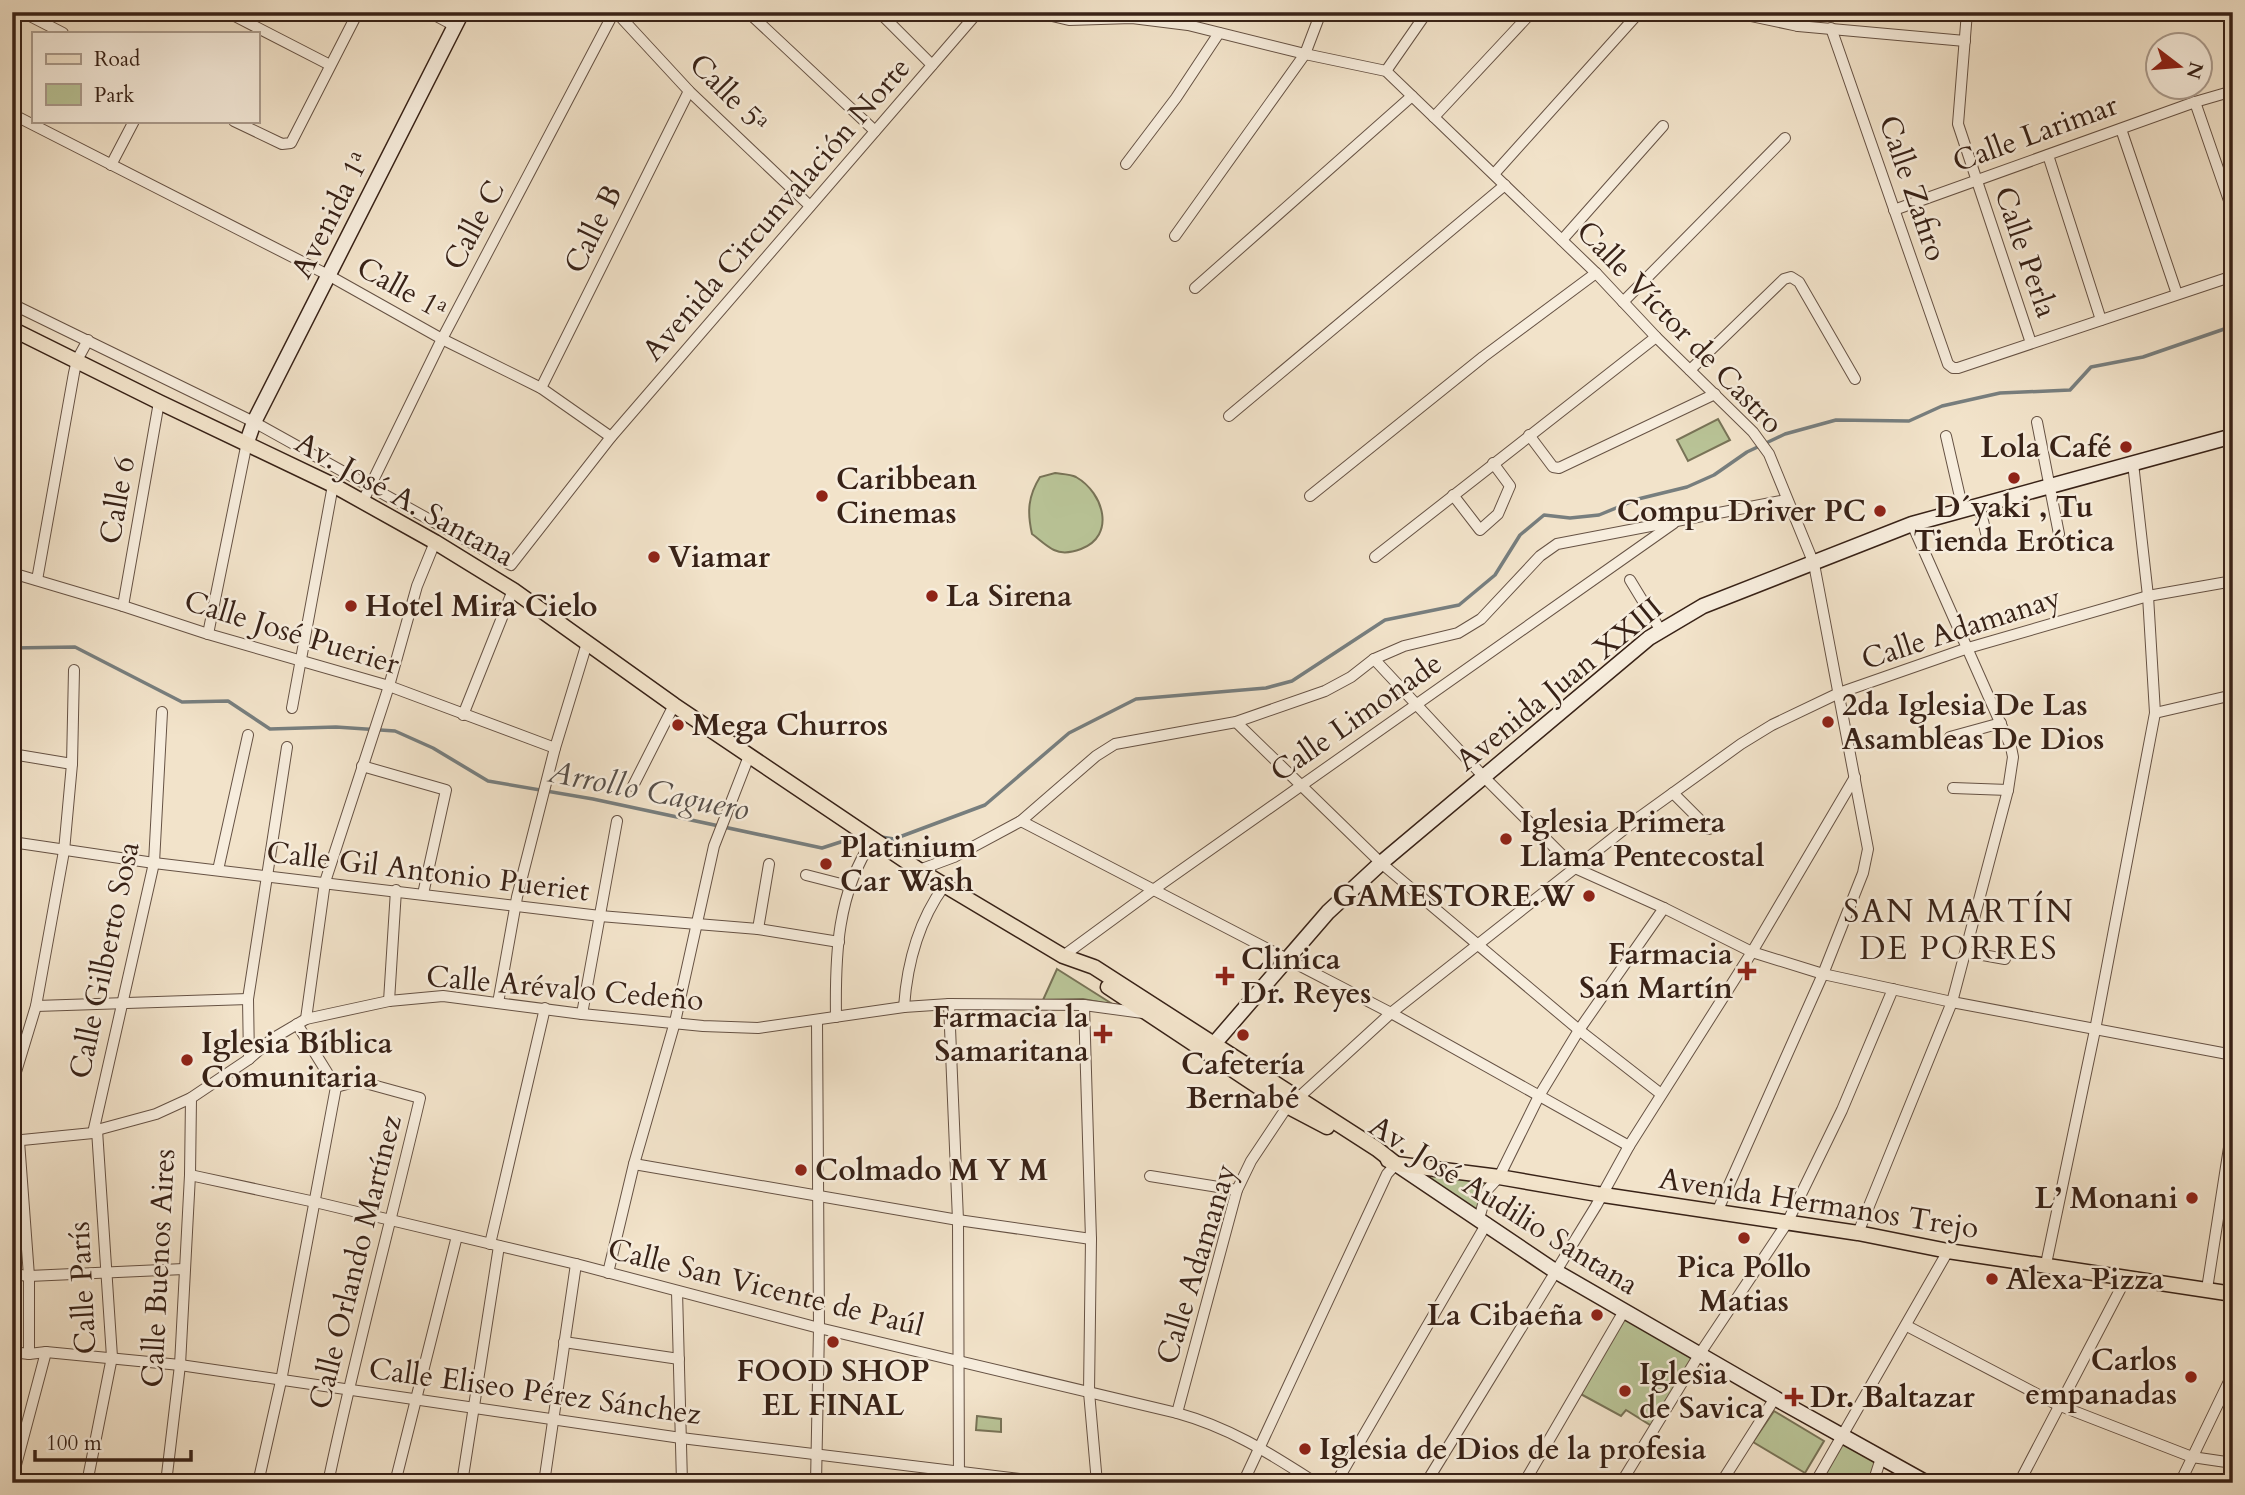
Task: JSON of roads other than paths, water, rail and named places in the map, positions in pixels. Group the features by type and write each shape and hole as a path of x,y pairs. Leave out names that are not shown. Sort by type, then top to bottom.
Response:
{"main road":[{"name":"Avenida 1ª","path":"247,442 254,422 458,19"},
{"name":"Av. José A. Santana","path":"12,329 334,485 435,542 513,590 674,705 853,827 944,886 1063,956"},
{"name":"Avenida Juan XXIII","path":"1210,1049 1328,912 1381,863 1649,638 1703,607 1912,524 2233,436"},
{"path":"1063,956 1145,1013 1210,1049"},
{"path":"1063,956 1094,967 1210,1049 1294,1103 1377,1149 1396,1164"},
{"name":"Avenida Hermanos Trejo","path":"1396,1164 1499,1177 1858,1233 1948,1251 2233,1294"},
{"name":"Av. José Audilio Santana","path":"1396,1164 1555,1270 1699,1355 1927,1483"}],"street":[{"path":"227,12 330,65"},
{"path":"236,122 282,144 291,143 358,12"},
{"path":"429,12 458,19"},
{"name":"Calle 5ª","path":"615,12 689,91 810,206"},
{"name":"Calle C","path":"363,501 442,339 615,12"},
{"path":"748,12 875,131"},
{"path":"878,12 932,65"},
{"name":"Avenida Circunvalación Norte","path":"371,485 511,565 611,438 978,12"},
{"path":"1035,12 1069,20 1132,18 1188,25 1386,71 1427,12"},
{"path":"1175,236 1305,54 1321,12"},
{"path":"1434,117 1532,12"},
{"path":"1732,12 1798,26 1965,41"},
{"path":"1798,26 1799,12"},
{"name":"Calle Perla","path":"1967,12 1958,124 2031,343"},
{"path":"29,14 61,32"},
{"path":"1494,174 1636,16"},
{"name":"Calle Zafiro","path":"1831,28 1948,364 1958,368 2031,343"},
{"path":"1126,164 1176,98 1219,33"},
{"name":"Calle Víctor de Castro","path":"1386,71 1596,273 1656,337 1753,432 1769,454 1814,564 1869,842 1868,855 1823,974 1717,1212"},
{"name":"Calle B","path":"541,388 689,91"},
{"name":"Calle Larimar","path":"2214,96 2233,91"},
{"path":"1195,288 1412,96"},
{"path":"2195,102 2233,212"},
{"name":"Calle Larimar","path":"1894,210 2195,102"},
{"name":"Calle 1ª","path":"12,114 328,275 442,339 541,388 611,438"},
{"path":"111,165 133,122"},
{"path":"1562,240 1663,126"},
{"path":"2121,129 2177,294"},
{"path":"1623,302 1785,138"},
{"path":"2048,155 2101,320"},
{"path":"1229,416 1505,185"},
{"path":"1310,496 1483,357 1596,273"},
{"path":"2031,343 2233,276"},
{"path":"1690,370 1784,279 1791,277 1799,282 1855,379"},
{"path":"12,304 254,422 371,485"},
{"path":"1375,557 1656,337"},
{"path":"37,580 76,360 88,340"},
{"path":"1529,435 1553,467 1559,468 1715,394"},
{"name":"Calle 6","path":"123,606 159,402"},
{"path":"2037,422 2059,534"},
{"path":"1946,436 1963,510"},
{"path":"208,634 247,442"},
{"path":"1453,495 1480,530 1498,514 1510,486 1493,463"},
{"path":"2046,1264 2095,1030 2155,713 2148,596 2133,463"},
{"path":"292,708 334,485"},
{"path":"919,870 954,857 1021,821 1096,756 1115,744 1236,722 1325,691 1351,677 1374,659 1404,646 1458,633 1498,602 1540,556 1558,544 1786,500"},
{"path":"1979,505 1987,537"},
{"name":"Calle Limonade","path":"1063,956 1678,520"},
{"path":"1858,1233 1952,1002 2008,790 2013,757 2001,723 1912,524"},
{"path":"258,1483 281,1381 335,1087 302,1022 326,882 389,686 417,586 435,542"},
{"name":"Calle José Puerier","path":"12,573 208,634 389,686 555,748"},
{"path":"1630,580 1661,631"},
{"name":"Calle Adamanay","path":"1177,1413 1237,1190 1251,1161 1294,1103 1391,1013 1575,868 1741,744 1772,725 1839,694 1968,648 2148,596 2233,581"},
{"path":"463,715 513,590"},
{"path":"498,1003 516,905 542,797 586,643"},
{"path":"1374,659 1484,777 1575,868 1752,952 1823,974 1952,1002 2233,1055"},
{"path":"12,1085 14,1066 36,1006 64,851 72,764 74,670"},
{"path":"2155,713 2233,695"},
{"path":"634,786 674,705"},
{"name":"Calle Gilberto Sosa","path":"95,1132 121,1002 139,939 154,863 162,712"},
{"path":"1236,722 1381,863 1579,1030 1661,1094"},
{"path":"1950,737 2001,723"},
{"path":"218,870 248,735"},
{"path":"249,1059 248,999 287,747"},
{"path":"12,754 72,764"},
{"path":"608,1273 634,1164 675,1022 714,846 749,756"},
{"path":"362,766 446,790 423,894"},
{"path":"1426,1483 1602,1195 1629,1146 1752,952 1855,777"},
{"path":"1952,788 2008,790"},
{"path":"1673,793 1709,829"},
{"path":"582,1014 617,821"},
{"path":"1021,821 1391,1013 1629,1146"},
{"path":"836,1017 839,942 849,886 872,839"},
{"name":"Calle Gil Antonio Pueriet","path":"12,842 154,863 600,916 758,929 839,942"},
{"path":"758,929 769,864"},
{"path":"806,875 849,886"},
{"path":"904,1007 906,982 917,937 932,902 944,886"},
{"path":"389,1001 396,890"},
{"path":"1336,1483 1483,1221 1488,1190 1499,1177 1539,1096 1579,1030 1664,908"},
{"path":"1966,952 2004,959"},
{"path":"1621,1483 1699,1355 1787,1223 1842,1110 1894,989"},
{"name":"Calle Arévalo Cedeño","path":"16,1141 95,1132 156,1114 191,1098 302,1022 389,1001 443,996 582,1014 758,1028 904,1007 949,1004 1084,1004 1145,1013"},
{"path":"36,1006 248,999"},
{"path":"949,1004 958,1220 959,1483"},
{"path":"1084,1004 1091,1239 1089,1392 1097,1483"},
{"path":"462,1483 475,1407 494,1245 545,1009"},
{"path":"816,1483 819,1328 817,1021"},
{"name":"Calle Orlando Martínez","path":"328,1483 348,1389 420,1098 358,1082 335,1087"},
{"name":"Calle Buenos Aires","path":"166,1483 180,1365 190,1175 191,1098"},
{"path":"2207,1289 2233,1122"},
{"name":"Calle París","path":"87,1483 112,1357 95,1132"},
{"path":"16,1141 29,1276 29,1354"},
{"path":"634,1164 958,1220 1091,1239"},
{"path":"1243,1483 1387,1174 1396,1164"},
{"name":"Calle San Vicente de Paúl","path":"190,1175 576,1264 819,1328 1212,1422 1261,1448 1316,1483"},
{"path":"1150,1176 1237,1190"},
{"path":"395,1483 457,1236"},
{"path":"1815,1483 1948,1251"},
{"path":"544,1483 576,1264"},
{"path":"12,1274 29,1276 184,1269"},
{"path":"2019,1483 2123,1284 2124,1277"},
{"path":"677,1292 682,1483"},
{"path":"1524,1483 1624,1311"},
{"path":"1907,1325 2058,1405 2192,1457 2233,1463"},
{"path":"564,1342 679,1359"},
{"name":"Calle Eliseo Pérez Sánchez","path":"12,1352 112,1357 180,1365 681,1438 1052,1483"},
{"path":"12,1479 46,1352"},
{"path":"2180,1483 2233,1373"},
{"path":"1721,1483 1775,1398"},
{"path":"1872,1483 1881,1458"}],"waterway":[{"path":"881,837 894,839 985,805 1069,733 1136,699 1266,688 1292,681 1385,620 1459,605 1495,575 1520,535 1544,515 1570,518 1599,515 1638,499 1687,487 1714,475 1747,452 1785,434 1836,420 1909,421 1942,406 2000,393 2070,390 2091,367 2143,357 2233,326"},
{"name":"Arrollo Caguero","path":"12,648 75,647 182,702 228,701 270,729 336,727 395,731 433,748 488,781 593,799 822,848 859,836"}],"place":[{"name":"Lola Café","path":"2126,447"},
{"name":"D´yaki , Tu Tienda Erótica","path":"2014,478"},
{"name":"Caribbean Cinemas","path":"822,496"},
{"name":"Compu Driver PC","path":"1880,511"},
{"name":"Viamar","path":"654,557"},
{"name":"La Sirena","path":"932,596"},
{"name":"Hotel Mira Cielo","path":"351,606"},
{"name":"2da Iglesia De Las Asambleas De Dios","path":"1828,722"},
{"name":"Mega Churros","path":"678,725"},
{"name":"Iglesia Primera Llama Pentecostal","path":"1506,839"},
{"name":"Platinium Car Wash","path":"826,864"},
{"name":"GAMESTORE.W","path":"1589,896"},
{"name":"Farmacia San Martín","path":"1747,971"},
{"name":"Clinica Dr. Reyes","path":"1225,976"},
{"name":"Farmacia la Samaritana","path":"1103,1034"},
{"name":"Cafetería Bernabé","path":"1243,1035"},
{"name":"Iglesia Bíblica Comunitaria","path":"187,1060"},
{"name":"Colmado M Y M","path":"801,1170"},
{"name":"L’ Monani","path":"2192,1198"},
{"name":"Pica Pollo Matias","path":"1744,1238"},
{"name":"Alexa Pizza","path":"1992,1279"},
{"name":"La Cibaeña","path":"1597,1315"},
{"name":"FOOD SHOP EL FINAL","path":"833,1342"},
{"name":"Carlos empanadas","path":"2191,1377"},
{"name":"Iglesia de Savica","path":"1625,1391"},
{"name":"Dr. Baltazar","path":"1794,1397"},
{"name":"Iglesia de Dios de la profesia","path":"1305,1449"}],"district":[{"name":"SAN MARTÍN DE PORRES","path":"1959,930"}]}
